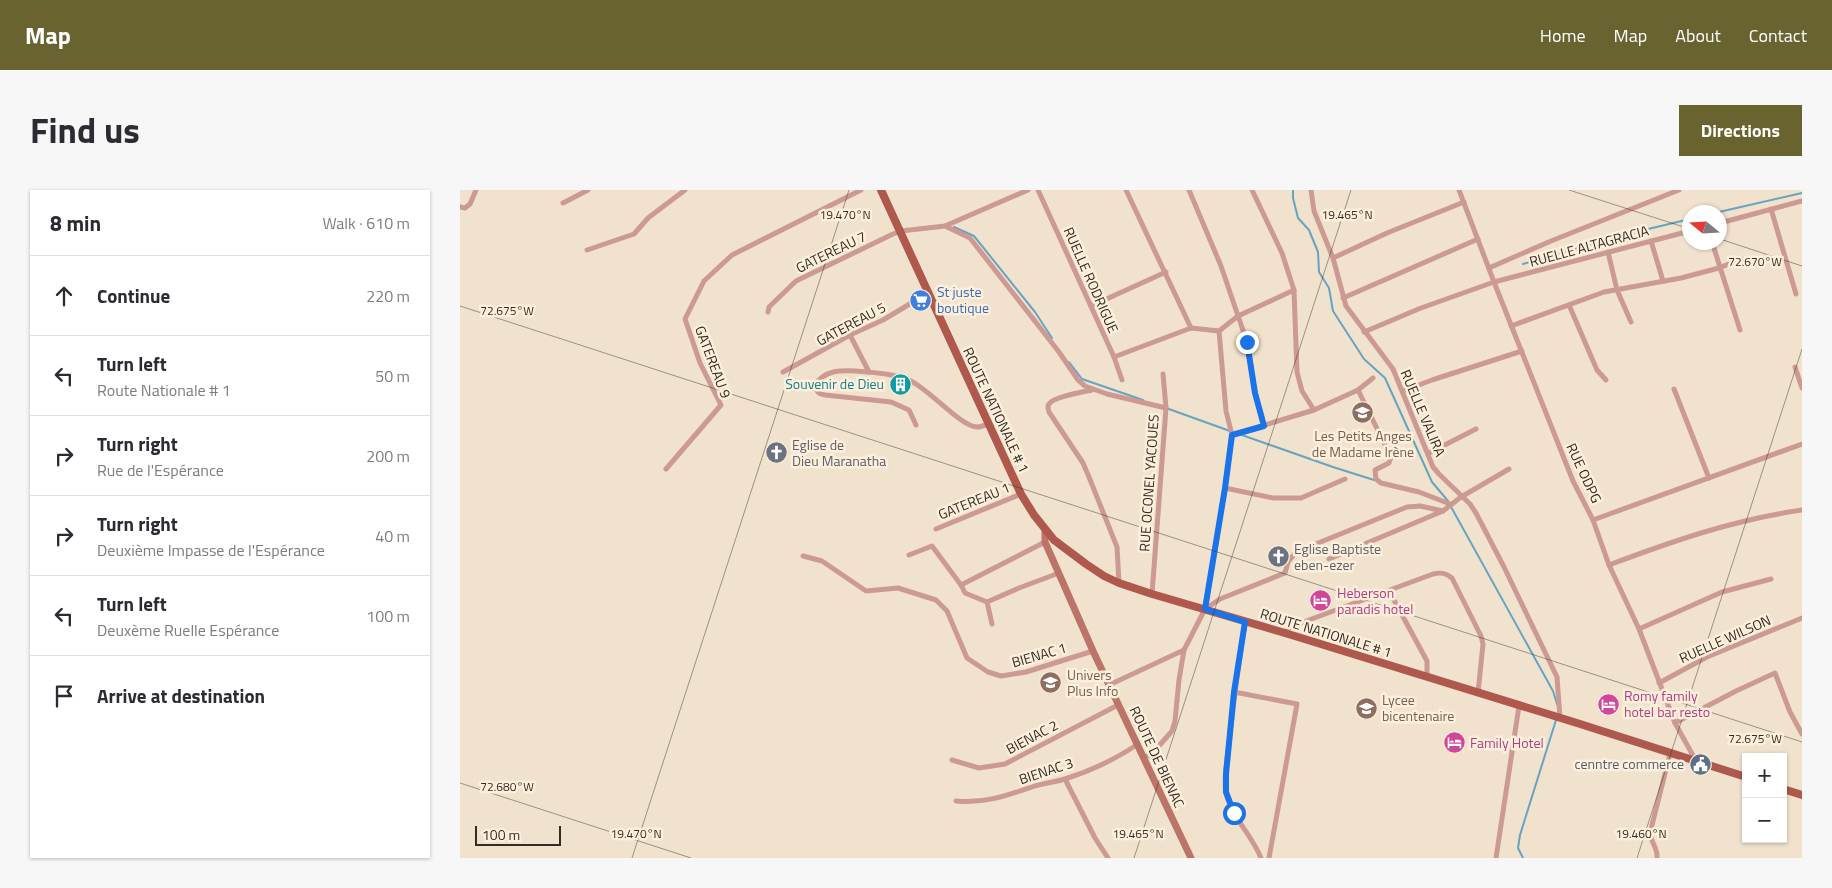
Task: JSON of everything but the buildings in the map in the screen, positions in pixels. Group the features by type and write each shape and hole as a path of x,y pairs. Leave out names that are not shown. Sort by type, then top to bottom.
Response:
{"main road":[{"name":"ROUTE NATIONALE # 1","path":"881,190 1021,494 1045,529 1067,551 1104,576 1152,594 1285,633 1742,776"},
{"name":"ROUTE DE BIENAC","path":"1045,529 1045,542 1058,573 1191,858"},
{"path":"1787,790 1802,796"}],"street":[{"path":"460,207 464,208 470,204 476,190"},
{"path":"563,204 588,190"},
{"path":"587,250 634,234 648,218 685,190"},
{"name":"GATEREAU 9","path":"666,469 721,405 700,363 685,319 704,281 732,255 861,190"},
{"name":"GATEREAU 7","path":"768,312 769,307 796,281 890,236 901,231 945,226 1028,190"},
{"name":"RUELLE RODRIGUE","path":"1038,190 1114,357 1122,380"},
{"path":"1126,190 1191,328"},
{"path":"1189,190 1221,266 1247,342 1255,393 1264,426"},
{"path":"1252,190 1282,253 1294,290 1297,372 1302,391 1314,410"},
{"name":"RUELLE VALIRA","path":"1311,190 1314,211 1333,258 1343,298 1349,311 1393,369 1434,467 1476,513 1557,677 1560,719"},
{"name":"RUE ODPG","path":"1459,190 1573,482 1593,520 1609,565 1639,629 1675,723 1697,762"},
{"path":"1489,268 1551,240 1679,190"},
{"path":"1727,221 1802,201"},
{"path":"1333,258 1387,233 1464,202"},
{"path":"1771,209 1796,294"},
{"path":"945,226 970,238 1054,345 1078,380 1092,389 1166,408"},
{"name":"RUELLE ALTAGRACIA","path":"1364,332 1421,308 1494,282 1682,233"},
{"path":"1343,298 1478,239"},
{"path":"1651,241 1663,281"},
{"path":"1714,250 1740,330"},
{"path":"1608,252 1617,290 1631,322"},
{"path":"1512,326 1604,292 1719,268 1741,259"},
{"path":"1091,306 1166,272"},
{"path":"1114,357 1191,328 1219,331 1238,316 1294,290"},
{"name":"GATEREAU 5","path":"783,372 850,335 882,320 928,293"},
{"path":"1569,305 1597,370 1606,380"},
{"path":"1144,759 1172,731 1175,721 1184,650 1205,609 1232,435 1226,412 1219,331"},
{"path":"850,335 870,372"},
{"path":"1403,391 1522,351"},
{"path":"1796,367 1802,388"},
{"path":"916,425 909,410 891,402 825,396 819,394 815,384 827,373 842,370 890,374 910,380 950,410 965,424 978,427 988,424"},
{"name":"RUE OCONEL YACOUES","path":"1152,594 1166,408 1163,374"},
{"path":"1232,435 1314,410 1358,390 1373,378"},
{"path":"1092,389 1055,399 1049,404 1048,408 1089,477 1117,547 1119,582"},
{"path":"1674,389 1709,478"},
{"path":"1358,390 1391,457 1389,463 1375,470 1376,479 1382,483 1419,492 1450,504"},
{"path":"1429,452 1476,429"},
{"path":"1593,520 1802,444"},
{"path":"1329,558 1442,511 1461,497 1509,469"},
{"path":"1225,488 1273,498 1301,498 1345,479"},
{"name":"GATEREAU 1","path":"936,529 1021,494"},
{"path":"1205,609 1220,598 1285,573 1288,562 1296,552 1407,507 1420,506 1442,511"},
{"path":"1609,565 1696,533 1740,521 1802,510"},
{"path":"961,585 1045,542"},
{"path":"909,555 932,546 961,585 964,593 987,602 1058,573"},
{"name":"BIENAC 1","path":"803,556 822,561 866,591 898,588 936,600 947,611 967,658 994,674 1001,676 1026,672 1093,651"},
{"path":"1285,633 1290,627 1438,573 1448,575 1452,578 1481,636 1483,644 1478,693"},
{"path":"1639,629 1722,592 1772,579"},
{"path":"1389,591 1427,661 1427,677"},
{"path":"987,602 992,624"},
{"name":"RUELLE WILSON","path":"1659,683 1707,657 1802,618"},
{"path":"1245,622 1234,692 1226,792 1240,825 1256,844 1261,858"},
{"path":"1109,684 1184,650"},
{"path":"1675,723 1775,673 1790,712 1802,734"},
{"path":"1234,692 1297,704 1269,858"},
{"name":"BIENAC 2","path":"952,760 979,768 1005,764 1118,705"},
{"path":"1496,858 1519,706"},
{"name":"BIENAC 3","path":"956,801 969,803 997,799 1065,779 1123,754 1138,744"},
{"path":"1657,858 1657,848 1652,841 1650,833 1670,754"},
{"path":"1065,779 1095,838 1108,858"}],"waterway":[{"path":"1293,190 1298,218 1309,230 1318,252 1319,272 1329,288 1333,311 1364,359 1385,378 1432,482 1448,501"},
{"path":"1727,210 1802,193"},
{"path":"1523,264 1623,235 1682,221"},
{"path":"954,227 974,236 1035,312 1052,338"},
{"path":"1069,362 1082,379 1143,400"},
{"path":"1166,408 1230,431"},
{"path":"1239,434 1374,480"},
{"path":"1450,505 1553,691 1557,704"},
{"path":"1523,858 1518,848 1520,835 1556,720"}],"place":[{"name":"St juste boutique","path":"921,300"},
{"name":"Souvenir de Dieu","path":"900,384"},
{"name":"Les Petits Anges de Madame Irène","path":"1363,413"},
{"name":"Eglise de Dieu Maranatha","path":"776,453"},
{"name":"Eglise Baptiste eben-ezer","path":"1278,557"},
{"name":"Heberson paradis hotel","path":"1321,601"},
{"name":"Univers Plus Info","path":"1051,683"},
{"name":"Romy family hotel bar resto","path":"1608,704"},
{"name":"Lycee bicentenaire","path":"1366,708"},
{"name":"Family Hotel","path":"1454,743"},
{"name":"cenntre commerce","path":"1700,764"}],"route":[{"path":"1234,813 1226,792 1226,774 1234,692 1245,622 1205,609 1232,435 1264,426 1255,393 1247,342"}]}
